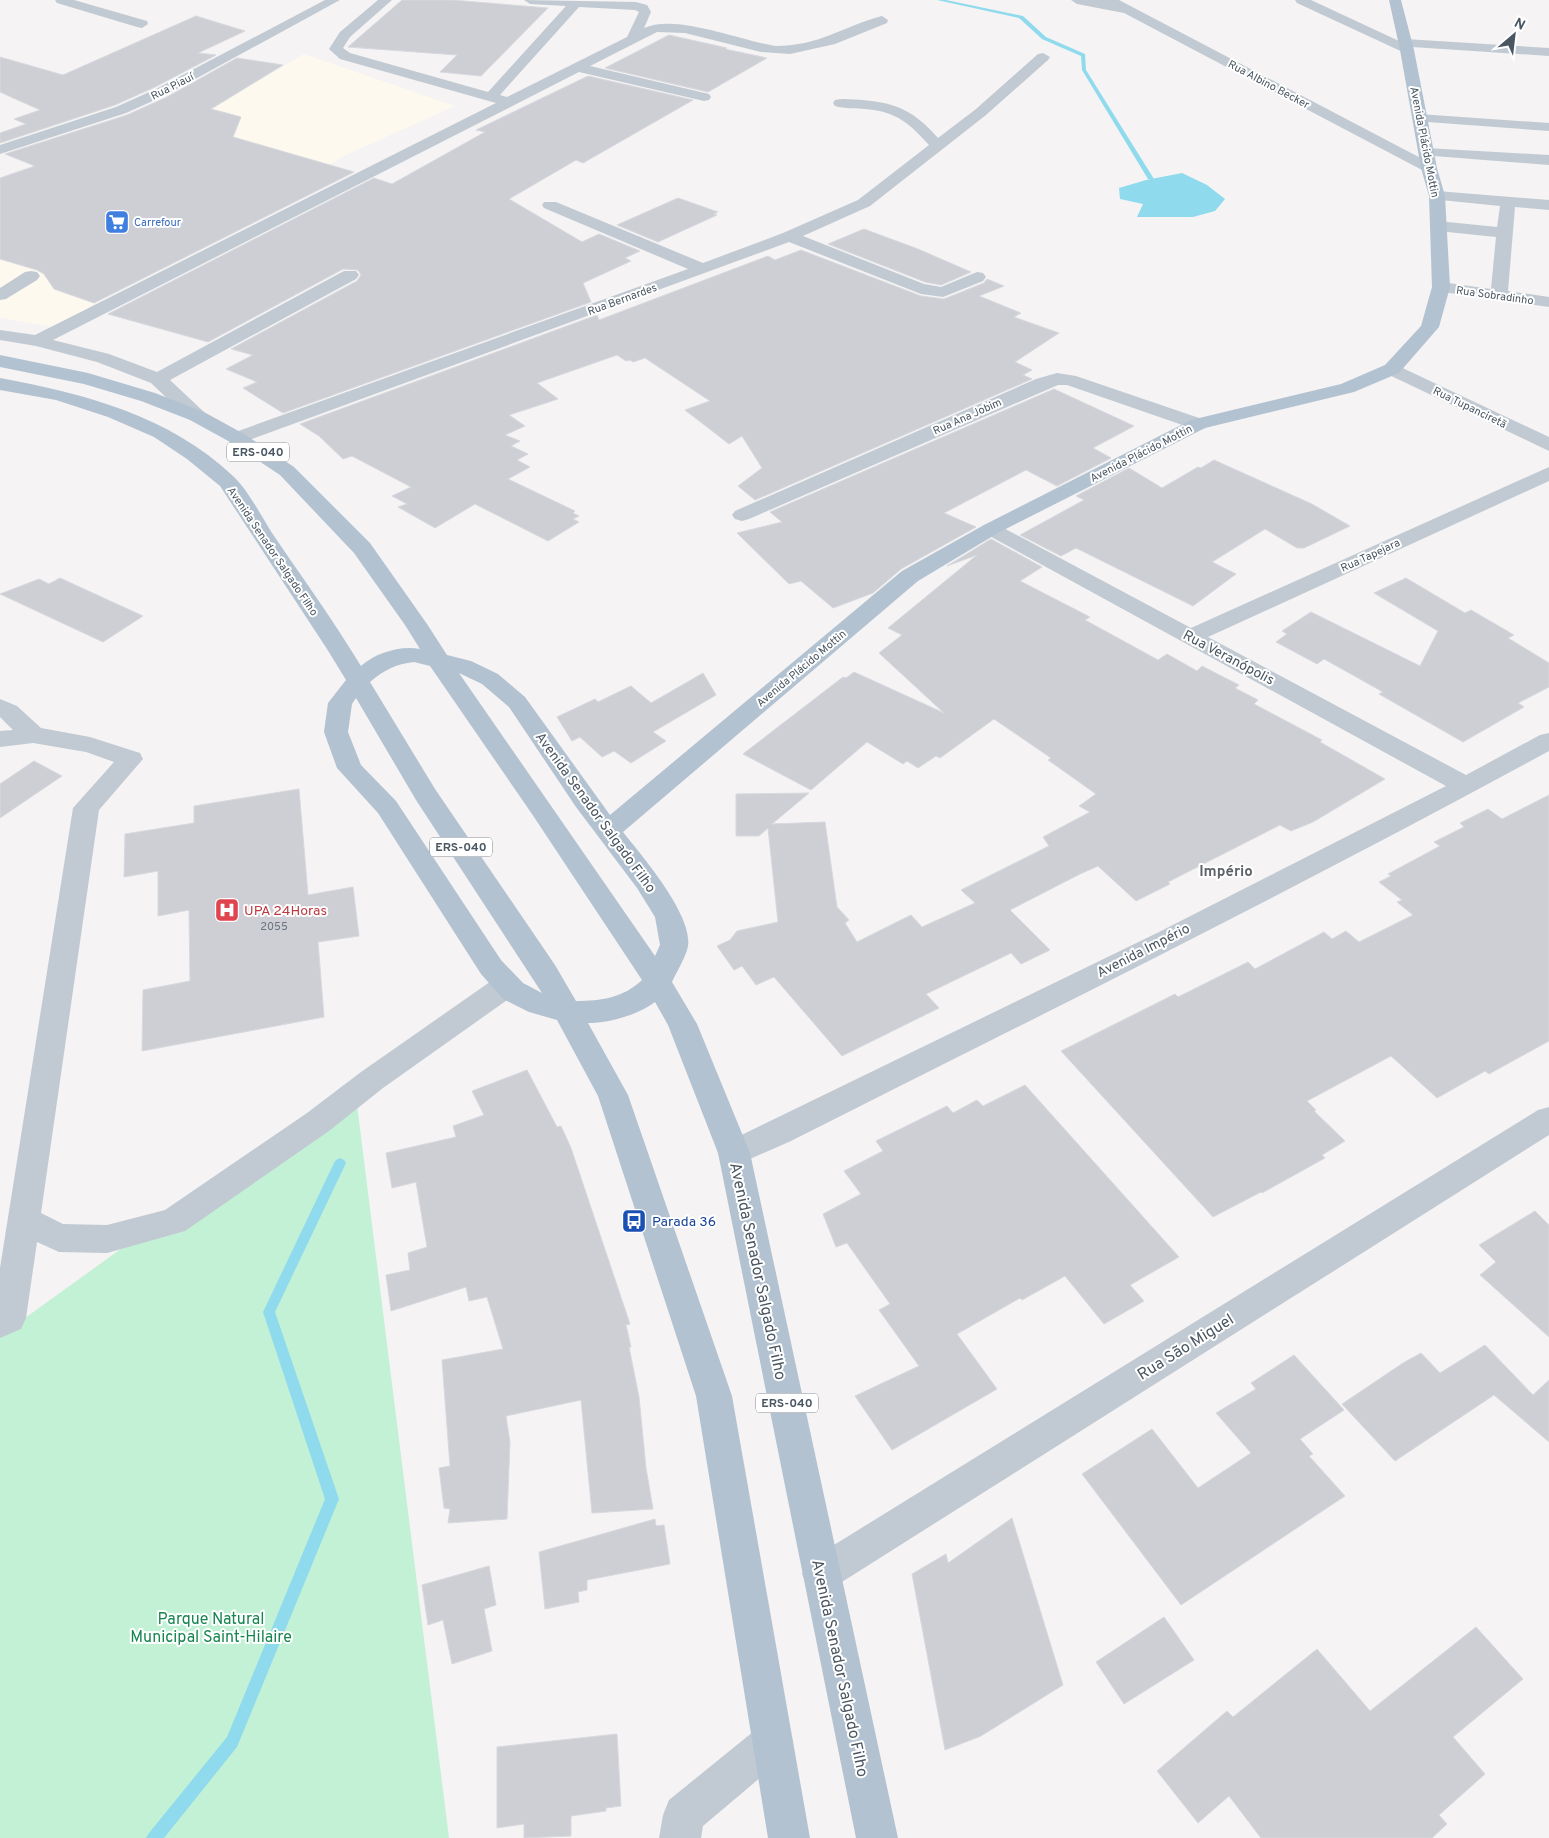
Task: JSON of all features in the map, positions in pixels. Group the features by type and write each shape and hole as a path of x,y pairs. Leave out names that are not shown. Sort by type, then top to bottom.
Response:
{"main road":[{"name":"Avenida Plácido Mottin","path":"609,830 910,576 991,529 1198,424 1347,388 1392,369 1430,327 1441,287 1437,196 1427,160 1419,118 1412,54 1395,0"},
{"name":"Avenida Senador Salgado Filho","path":"0,361 88,379 148,397 197,416 237,438 287,471 362,548 416,624 438,660 541,808 658,982 682,1024 734,1153 877,1838"},
{"name":"Avenida Senador Salgado Filho","path":"0,384 60,395 115,413 161,433 194,455 228,482 339,648 425,794 545,972 568,1012 613,1095 714,1396 789,1838"},
{"name":"Avenida Senador Salgado Filho","path":"414,655 438,660 463,666 490,679 517,702 585,801 647,880 669,917 674,945 658,982 643,996 622,1006 598,1012 568,1012 538,1004 513,991 491,968 387,807 350,768 336,732 340,703 358,680 373,667 395,657 414,655"}],"street":[{"path":"60,0 142,24"},
{"name":"Rua Piauí","path":"0,150 121,110 161,92 334,0"},
{"path":"386,0 345,35 336,49 344,56 509,102"},
{"path":"530,0 636,6 643,8 645,12 633,40"},
{"path":"1077,0 1124,9"},
{"name":"Rua Albino Becker","path":"1109,0 1427,160"},
{"path":"1301,0 1412,54 1549,52"},
{"path":"491,96 575,3"},
{"path":"37,341 656,28 678,28 775,50 799,50 826,42 882,20"},
{"name":"Rua Bernardes","path":"237,438 704,269 789,236 864,203 982,112 1043,58"},
{"path":"577,67 704,97"},
{"path":"840,104 873,106 892,110 909,117 938,146"},
{"path":"1419,118 1549,127"},
{"path":"1427,160 1549,160"},
{"path":"1437,196 1549,205"},
{"path":"1499,295 1508,202"},
{"path":"550,205 704,269"},
{"path":"1438,226 1505,233"},
{"path":"789,236 920,289 943,292 977,277"},
{"path":"158,380 350,275"},
{"path":"0,295 30,276"},
{"name":"Rua Sobradinho","path":"1441,287 1549,302"},
{"path":"0,335 37,341 103,358 158,380 197,416"},
{"name":"Rua Tupanciretã","path":"1392,369 1549,445"},
{"name":"Rua Ana Jobim","path":"742,515 1043,383 1057,379 1069,380 1198,424"},
{"name":"Rua Tapejara","path":"1191,636 1549,473"},
{"name":"Rua Veranópolis","path":"991,529 1467,786"},
{"path":"0,707 8,711 33,735"},
{"path":"0,739 33,735 90,745 131,759 86,808 9,1318 0,1323"},
{"name":"Avenida Império","path":"734,1153 1179,933 1467,786 1549,741"},
{"path":"24,1220 59,1238 106,1239 174,1221 318,1122 372,1080 507,985"},
{"name":"Rua São Miguel","path":"821,1574 1549,1119"},
{"path":"680,1838 684,1815 773,1741"}],"shaded area":[{"path":"304,54 455,106 346,155 56,327 0,318 0,181 204,113"}],"green space":[{"name":"Parque Natural Municipal Saint-Hilaire","path":"354,1081 449,1838 0,1838 0,1336"}],"water":[{"path":"1182,173 1207,185 1225,199 1215,211 1193,217 1137,217 1143,204 1120,199 1119,188 1146,180"}],"building":[{"path":"402,0 452,0 548,8 481,76 440,72 457,55 348,47"},
{"path":"196,16 245,31 198,53 216,55 155,87 115,105 0,143 0,133 26,124 14,119 40,110 0,92 0,57 63,75"},
{"path":"669,35 767,58 708,92 605,68"},
{"name":"Carrefour","path":"237,58 283,65 211,109 241,117 233,137 354,172 94,303 54,289 44,274 37,270 0,259 0,178 35,166 5,154 127,115 167,97"},
{"path":"588,76 693,100 583,163 576,160 509,199 582,242 599,234 640,251 625,258 631,261 583,283 591,302 283,413 243,388 257,382 226,369 253,355 231,349 357,281 361,275 358,270 343,269 208,342 108,314 374,178 392,184 485,132 476,130"},
{"path":"678,198 718,212 714,214 717,215 658,242 617,225"},
{"path":"864,229 918,249 971,272 941,285 925,282 828,244"},
{"path":"801,250 921,296 944,299 984,283 987,279 1004,286 979,296 1021,313 1014,317 1059,333 1015,362 1032,370 1023,375 1032,379 755,500 738,486 762,468 742,436 729,444 685,410 710,401 645,358 633,362 630,360 626,361 617,355 537,383 558,399 509,415 525,426 505,435 520,441 511,446 528,454 517,460 530,467 508,479 575,511 573,513 579,516 573,519 579,522 548,541 475,504 435,528 398,507 407,504 392,496 411,487 352,456 343,459 319,436 300,424 597,315 599,320 768,256 775,260"},
{"path":"1054,389 1134,426 1093,448 1111,458 1057,486 1026,470 944,513 976,527 901,569 873,593 833,608 801,581 789,584 737,533 782,522 770,512"},
{"path":"1214,460 1312,504 1350,526 1304,548 1297,548 1265,529 1212,562 1236,574 1193,606 1076,548 1061,556 1020,535 1084,500 1076,496 1129,468 1162,488"},
{"path":"991,539 1042,567 1020,581 1090,617 1085,620 1158,660 1167,654 1197,671 1202,666 1239,685 1235,688 1258,700 1254,704 1322,740 1320,742 1385,779 1313,822 1291,831 1280,825 1168,882 1170,884 1136,901 1098,866 1080,874 1010,910 1050,950 1021,964 1011,953 926,994 939,1008 842,1056 774,977 756,985 742,966 734,970 717,946 730,940 737,931 778,922 768,828 759,836 736,836 736,794 809,793 772,824 825,822 837,907 849,920 845,923 857,942 911,915 922,927 975,903 961,890 1049,846 1043,837 1090,812 1079,806 1096,794 1048,760 1051,758 994,719 940,758 936,756 918,768 907,761 903,764 867,742 811,790 743,754 843,677 846,678 854,672 944,713 879,653 902,635 888,628 977,555 947,566"},
{"path":"60,578 143,616 103,642 0,594 39,579 49,584"},
{"path":"1406,578 1465,613 1471,610 1514,635 1508,638 1549,663 1549,687 1518,703 1524,707 1463,742 1379,694 1383,692 1324,659 1317,664 1276,642 1287,634 1282,631 1311,612 1420,666 1438,631 1374,593"},
{"path":"703,673 716,695 653,732 666,741 631,763 614,751 602,757 580,737 572,741 557,717 595,699 598,702 631,686 651,703"},
{"path":"34,761 62,776 0,818 0,784"},
{"path":"299,789 308,895 353,887 359,936 318,942 324,1017 142,1051 143,990 190,981 189,910 158,916 158,871 124,877 125,834 194,823 194,806"},
{"path":"1549,795 1549,1041 1489,1074 1485,1071 1437,1098 1391,1056 1307,1101 1316,1110 1314,1111 1345,1141 1322,1155 1325,1158 1262,1193 1213,1217 1061,1051 1175,994 1178,997 1248,962 1255,969 1324,932 1332,939 1346,931 1359,942 1413,915 1397,902 1402,900 1379,882 1391,876 1388,874 1440,846 1434,842 1464,827 1460,823 1488,809 1502,819"},
{"path":"527,1070 557,1127 561,1126 571,1148 630,1324 626,1325 639,1397 646,1468 653,1509 592,1513 581,1400 506,1416 510,1442 507,1519 448,1523 450,1509 444,1508 439,1468 450,1466 442,1360 503,1349 487,1297 469,1301 466,1287 391,1311 386,1275 410,1270 408,1253 427,1247 416,1182 392,1188 386,1153 456,1137 453,1126 484,1115 472,1091"},
{"path":"1025,1085 1179,1257 1130,1285 1144,1301 1104,1324 1065,1276 1022,1300 1020,1298 957,1334 997,1389 892,1450 855,1396 919,1366 879,1310 890,1304 847,1243 836,1247 823,1214 861,1194 844,1171 883,1151 876,1141 947,1106 953,1113 977,1100 983,1106"},
{"path":"1535,1211 1549,1225 1549,1337 1480,1275 1496,1262 1479,1245"},
{"path":"1485,1345 1533,1395 1549,1380 1549,1442 1494,1395 1395,1461 1342,1404 1421,1353 1440,1373"},
{"path":"1294,1355 1344,1410 1300,1439 1313,1454 1309,1456 1345,1496 1181,1605 1082,1474 1152,1429 1198,1488 1251,1453 1216,1413 1256,1389 1251,1383"},
{"path":"1012,1518 1063,1685 981,1736 945,1750 912,1574 946,1554 948,1563"},
{"path":"655,1519 656,1526 664,1525 670,1564 587,1580 587,1590 578,1592 579,1602 545,1609 539,1552"},
{"path":"489,1566 496,1605 484,1609 492,1651 452,1664 443,1620 428,1625 422,1585"},
{"path":"1164,1617 1194,1660 1124,1704 1096,1662"},
{"path":"1476,1627 1523,1679 1453,1737 1485,1774 1439,1815 1447,1824 1432,1838 1261,1838 1229,1796 1198,1823 1157,1771 1227,1711 1233,1717 1317,1649 1370,1711"},
{"path":"617,1734 621,1806 606,1808 606,1811 571,1816 571,1836 524,1838 524,1824 497,1828 497,1747"}],"waterway":[{"path":"939,0 1021,17 1044,38 1083,55 1084,70 1151,179"},
{"path":"154,1838 232,1742 332,1499 269,1312 340,1163"}],"place":[{"name":"Carrefour","path":"117,222"},
{"name":"UPA 24Horas","path":"227,910"},
{"name":"Parada 36","path":"634,1221"}],"district":[{"name":"Império","path":"1226,871"}]}
